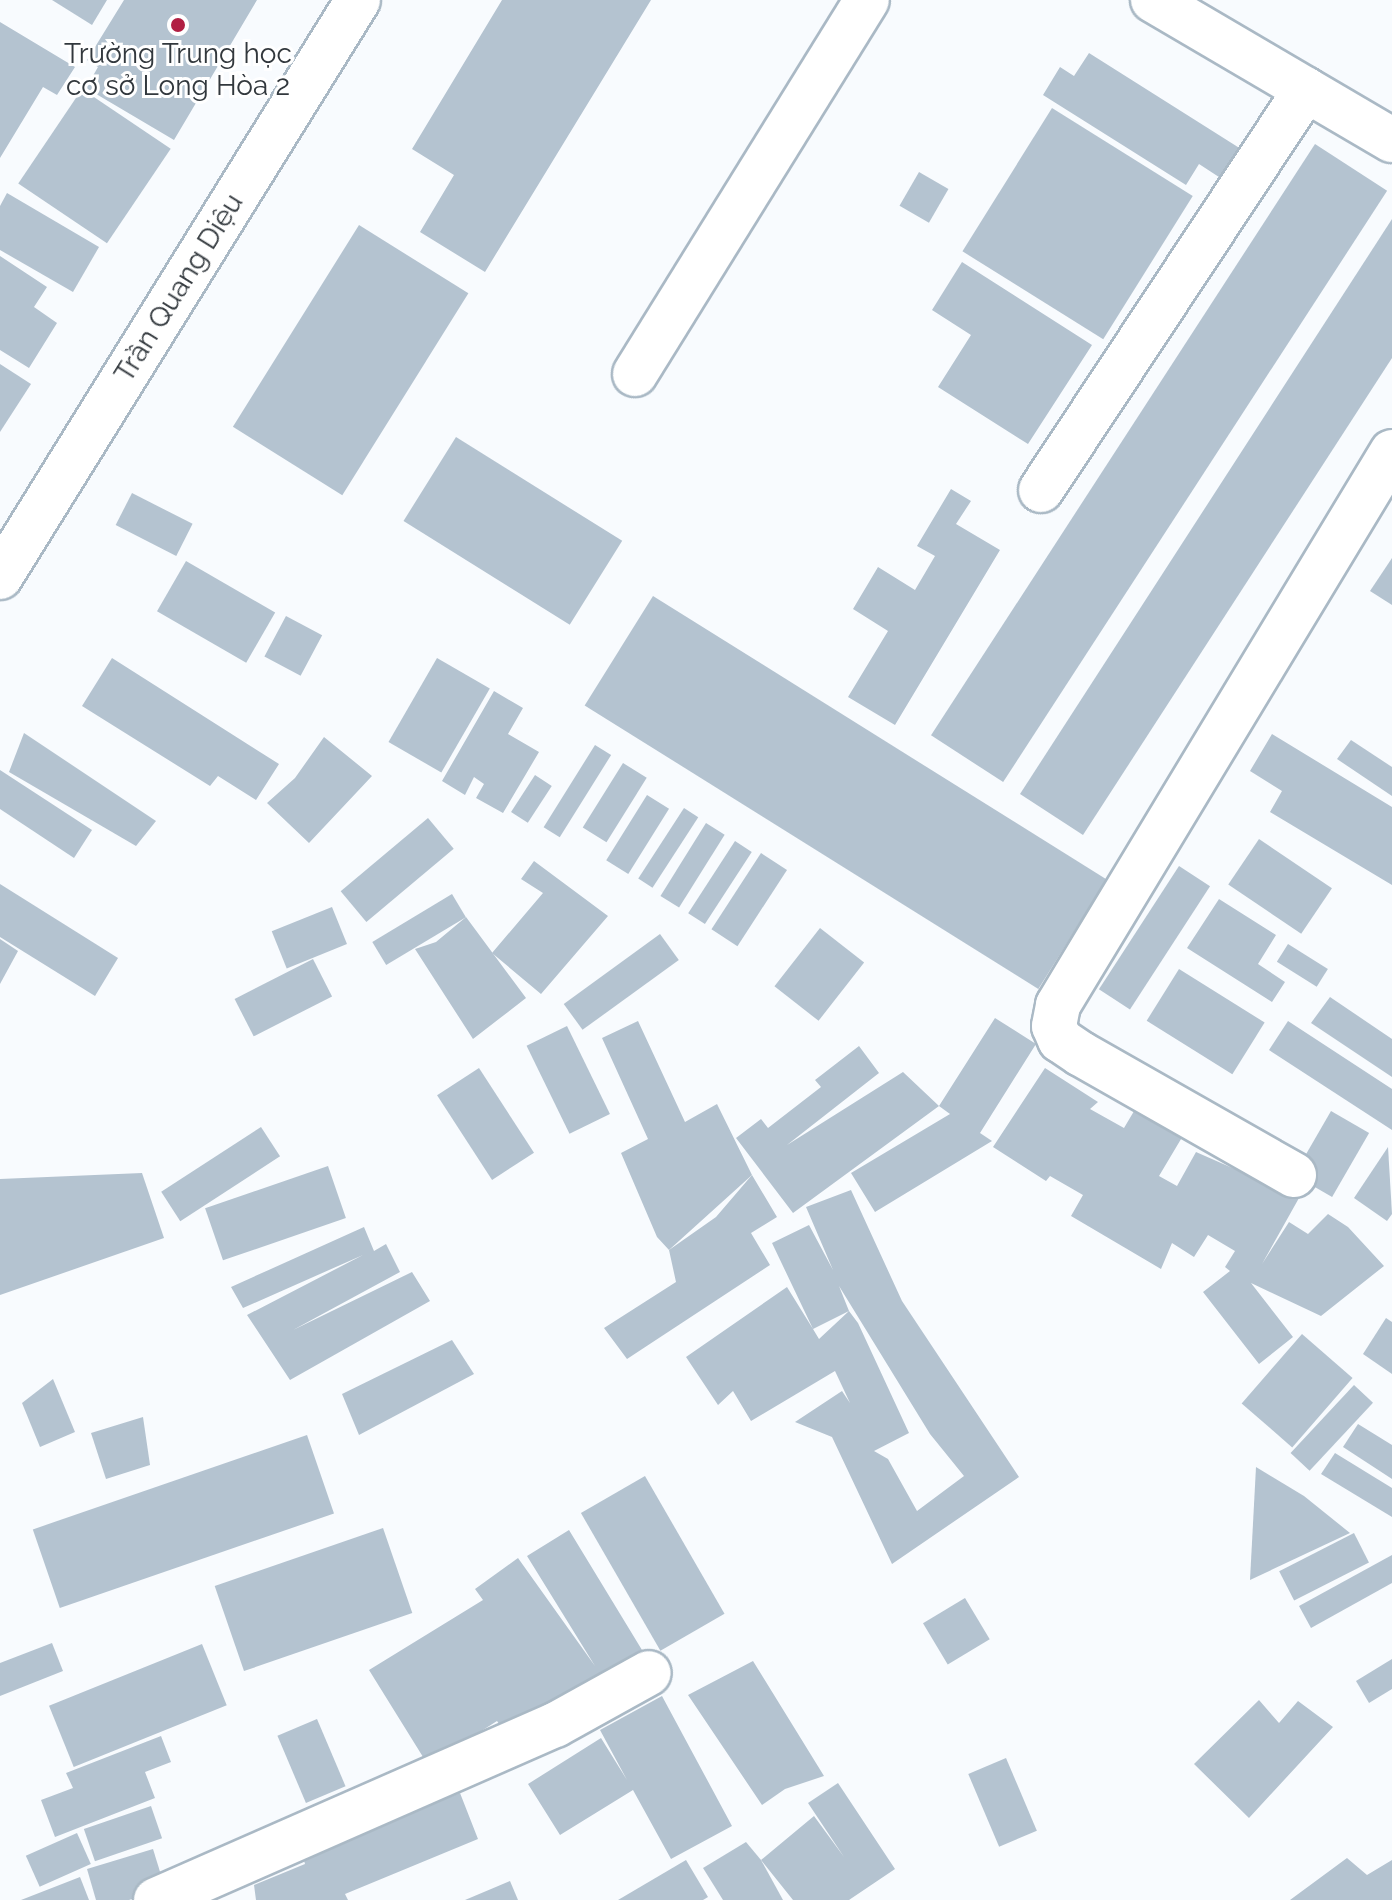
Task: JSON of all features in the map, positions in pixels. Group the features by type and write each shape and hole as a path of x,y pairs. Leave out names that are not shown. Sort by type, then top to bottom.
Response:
{"street":[{"name":"Trần Quang Diệu","path":"0,577 358,0"},
{"path":"635,374 867,0"},
{"path":"1153,0 1392,140"},
{"path":"1041,490 1306,90"},
{"path":"1294,1175 1081,1054 1060,1040 1054,1026 1058,1005 1392,452"},
{"path":"156,1900 555,1725 649,1673"}],"building":[{"path":"52,0 107,0 92,25"},
{"path":"124,0 257,0 174,140 86,88 98,67 87,60"},
{"path":"502,0 651,0 485,272 420,232 454,175 412,149"},
{"path":"0,22 75,67 57,95 43,87 0,158"},
{"path":"1089,53 1241,149 1222,179 1199,164 1186,185 1043,95 1060,67 1074,76"},
{"path":"82,89 171,149 107,243 18,184"},
{"path":"1052,108 1193,196 1103,339 962,251"},
{"path":"1315,144 1387,191 1003,782 931,735"},
{"path":"919,172 948,189 929,223 900,206"},
{"path":"7,193 99,247 73,292 0,250 0,206"},
{"path":"1392,219 1392,358 1083,835 1020,794"},
{"path":"359,225 468,293 342,495 233,427"},
{"path":"0,256 47,287 34,307 57,323 29,368 0,350"},
{"path":"962,262 1092,345 1028,444 938,387 971,335 932,310"},
{"path":"0,364 31,384 0,432"},
{"path":"456,437 622,541 570,625 404,521"},
{"path":"951,489 971,501 956,524 1000,550 895,725 848,697 888,631 853,609 878,567 915,590 935,556 917,546"},
{"path":"132,493 193,524 176,556 116,525"},
{"path":"1392,558 1392,605 1370,591"},
{"path":"186,561 275,612 246,663 157,611"},
{"path":"653,596 1107,880 1038,989 585,705"},
{"path":"286,616 322,635 301,676 264,657"},
{"path":"112,658 279,764 256,800 218,776 210,786 82,706"},
{"path":"437,658 490,688 441,773 388,742"},
{"path":"494,691 523,708 508,734 539,752 503,813 476,798 484,784 474,777 465,795 442,781"},
{"path":"24,733 156,821 136,846 9,772"},
{"path":"1272,734 1392,807 1392,885 1270,812 1282,791 1250,771"},
{"path":"324,737 372,776 309,843 267,803 295,778"},
{"path":"1351,740 1392,767 1392,796 1337,759"},
{"path":"595,745 611,755 560,837 544,827"},
{"path":"623,763 647,778 606,842 583,827"},
{"path":"0,770 92,830 74,858 0,809"},
{"path":"535,775 552,786 528,823 511,812"},
{"path":"647,795 669,809 628,874 606,860"},
{"path":"684,808 698,817 653,888 638,878"},
{"path":"428,818 454,849 366,922 341,891"},
{"path":"706,823 725,835 679,908 660,896"},
{"path":"1259,839 1332,888 1301,934 1228,885"},
{"path":"735,841 752,852 705,924 688,913"},
{"path":"761,853 787,870 737,946 711,929"},
{"path":"534,861 608,916 541,994 492,953 543,893 521,879"},
{"path":"1179,866 1210,886 1130,1009 1099,989"},
{"path":"0,884 118,958 95,996 0,937"},
{"path":"452,894 466,917 386,965 372,942"},
{"path":"1219,899 1276,935 1258,964 1285,982 1272,1002 1187,948"},
{"path":"332,907 347,944 287,968 272,931"},
{"path":"466,917 526,998 473,1039 415,949 436,942"},
{"path":"820,928 864,962 819,1021 774,986"},
{"path":"660,934 679,960 583,1030 564,1004"},
{"path":"0,939 18,951 0,984"},
{"path":"1288,944 1328,969 1317,987 1277,962"},
{"path":"313,959 332,996 254,1036 235,999"},
{"path":"1179,969 1265,1023 1232,1074 1147,1021"},
{"path":"1330,997 1392,1039 1392,1077 1311,1023"},
{"path":"995,1018 1036,1044 980,1133 992,1141 875,1212 851,1173 950,1114 939,1106"},
{"path":"638,1021 685,1122 717,1104 752,1175 669,1250 657,1237 621,1153 648,1139 602,1038"},
{"path":"1288,1021 1392,1089 1392,1130 1269,1050"},
{"path":"567,1026 610,1114 570,1134 527,1046"},
{"path":"859,1046 879,1073 787,1145 903,1072 939,1106 793,1213 736,1138 761,1119 768,1128 821,1087 815,1080"},
{"path":"479,1068 534,1153 492,1180 437,1095"},
{"path":"1045,1068 1098,1102 1090,1109 1124,1128 1140,1101 1187,1129 1159,1176 1177,1186 1196,1152 1246,1174 1253,1162 1299,1198 1262,1264 1289,1222 1308,1234 1328,1214 1348,1227 1384,1266 1321,1316 1251,1283 1293,1337 1259,1364 1203,1292 1230,1271 1225,1267 1235,1251 1208,1235 1194,1257 1172,1243 1161,1269 1071,1216 1083,1195 1050,1176 1046,1181 993,1147"},
{"path":"1331,1111 1369,1133 1332,1197 1294,1175"},
{"path":"261,1127 280,1156 180,1221 161,1192"},
{"path":"1388,1147 1392,1214 1387,1221 1354,1198"},
{"path":"328,1166 346,1218 223,1260 205,1208"},
{"path":"142,1173 164,1238 0,1295 0,1179"},
{"path":"752,1175 777,1217 751,1233 770,1265 627,1359 604,1328 676,1282 669,1250 716,1217"},
{"path":"851,1190 902,1301 1019,1477 892,1564 832,1437 795,1422 842,1391 850,1403 835,1371 751,1421 733,1391 718,1405 686,1357 787,1287 813,1329 772,1243 809,1225 833,1270 806,1207","holes":["839,1286 930,1434 964,1476 917,1511 888,1459 874,1451 909,1433","849,1311 819,1339 813,1329"]},
{"path":"364,1227 374,1251 386,1244 400,1272 293,1330 412,1272 430,1301 290,1380 247,1315 363,1255 243,1308 231,1287"},
{"path":"1386,1318 1392,1322 1392,1374 1363,1354"},
{"path":"1302,1334 1353,1378 1292,1447 1242,1403"},
{"path":"452,1340 474,1374 359,1435 342,1394"},
{"path":"53,1379 75,1432 40,1447 22,1403"},
{"path":"1354,1385 1373,1403 1310,1471 1291,1453"},
{"path":"143,1417 150,1465 106,1479 91,1433"},
{"path":"1358,1424 1392,1445 1392,1479 1343,1447"},
{"path":"307,1435 334,1513 60,1608 33,1529"},
{"path":"1335,1453 1392,1488 1392,1517 1321,1474"},
{"path":"1256,1467 1304,1496 1350,1533 1250,1580"},
{"path":"645,1476 725,1614 660,1651 581,1513"},
{"path":"383,1528 412,1613 244,1671 215,1586"},
{"path":"569,1530 642,1650 509,1738 497,1721 428,1765 369,1670 483,1600 475,1589 518,1558 595,1666 527,1556"},
{"path":"1354,1533 1369,1562 1294,1601 1279,1571"},
{"path":"1392,1555 1392,1583 1311,1628 1299,1606"},
{"path":"965,1598 990,1639 948,1664 923,1623"},
{"path":"52,1643 63,1671 0,1696 0,1663"},
{"path":"202,1644 227,1705 74,1767 49,1706"},
{"path":"1392,1659 1392,1689 1369,1703 1356,1681"},
{"path":"753,1661 824,1776 785,1789 762,1805 688,1695"},
{"path":"662,1696 732,1826 671,1859 633,1790 560,1835 528,1784 601,1738 627,1780 600,1730"},
{"path":"1259,1700 1279,1723 1298,1701 1333,1727 1249,1818 1194,1764"},
{"path":"317,1719 346,1786 306,1803 277,1736"},
{"path":"161,1736 171,1762 145,1772 155,1798 55,1837 41,1800 73,1788 66,1773"},
{"path":"1006,1758 1037,1831 999,1847 968,1774"},
{"path":"838,1783 895,1869 849,1900 793,1900 761,1860 814,1816 844,1857 808,1803"},
{"path":"460,1793 478,1839 345,1894 348,1900 256,1900 254,1885 305,1864 303,1857"},
{"path":"151,1806 162,1838 95,1861 84,1829"},
{"path":"77,1833 91,1864 40,1887 26,1856"},
{"path":"746,1842 761,1860 783,1900 723,1900 703,1868"},
{"path":"153,1849 165,1888 129,1900 96,1900 87,1869"},
{"path":"1347,1858 1367,1875 1392,1860 1392,1900 1290,1900"},
{"path":"686,1860 708,1897 703,1900 618,1900"},
{"path":"80,1877 89,1900 21,1900"},
{"path":"510,1881 518,1900 465,1900"}],"place":[{"name":"Trường Trung học cơ sở Long Hòa 2","path":"178,25"}]}
